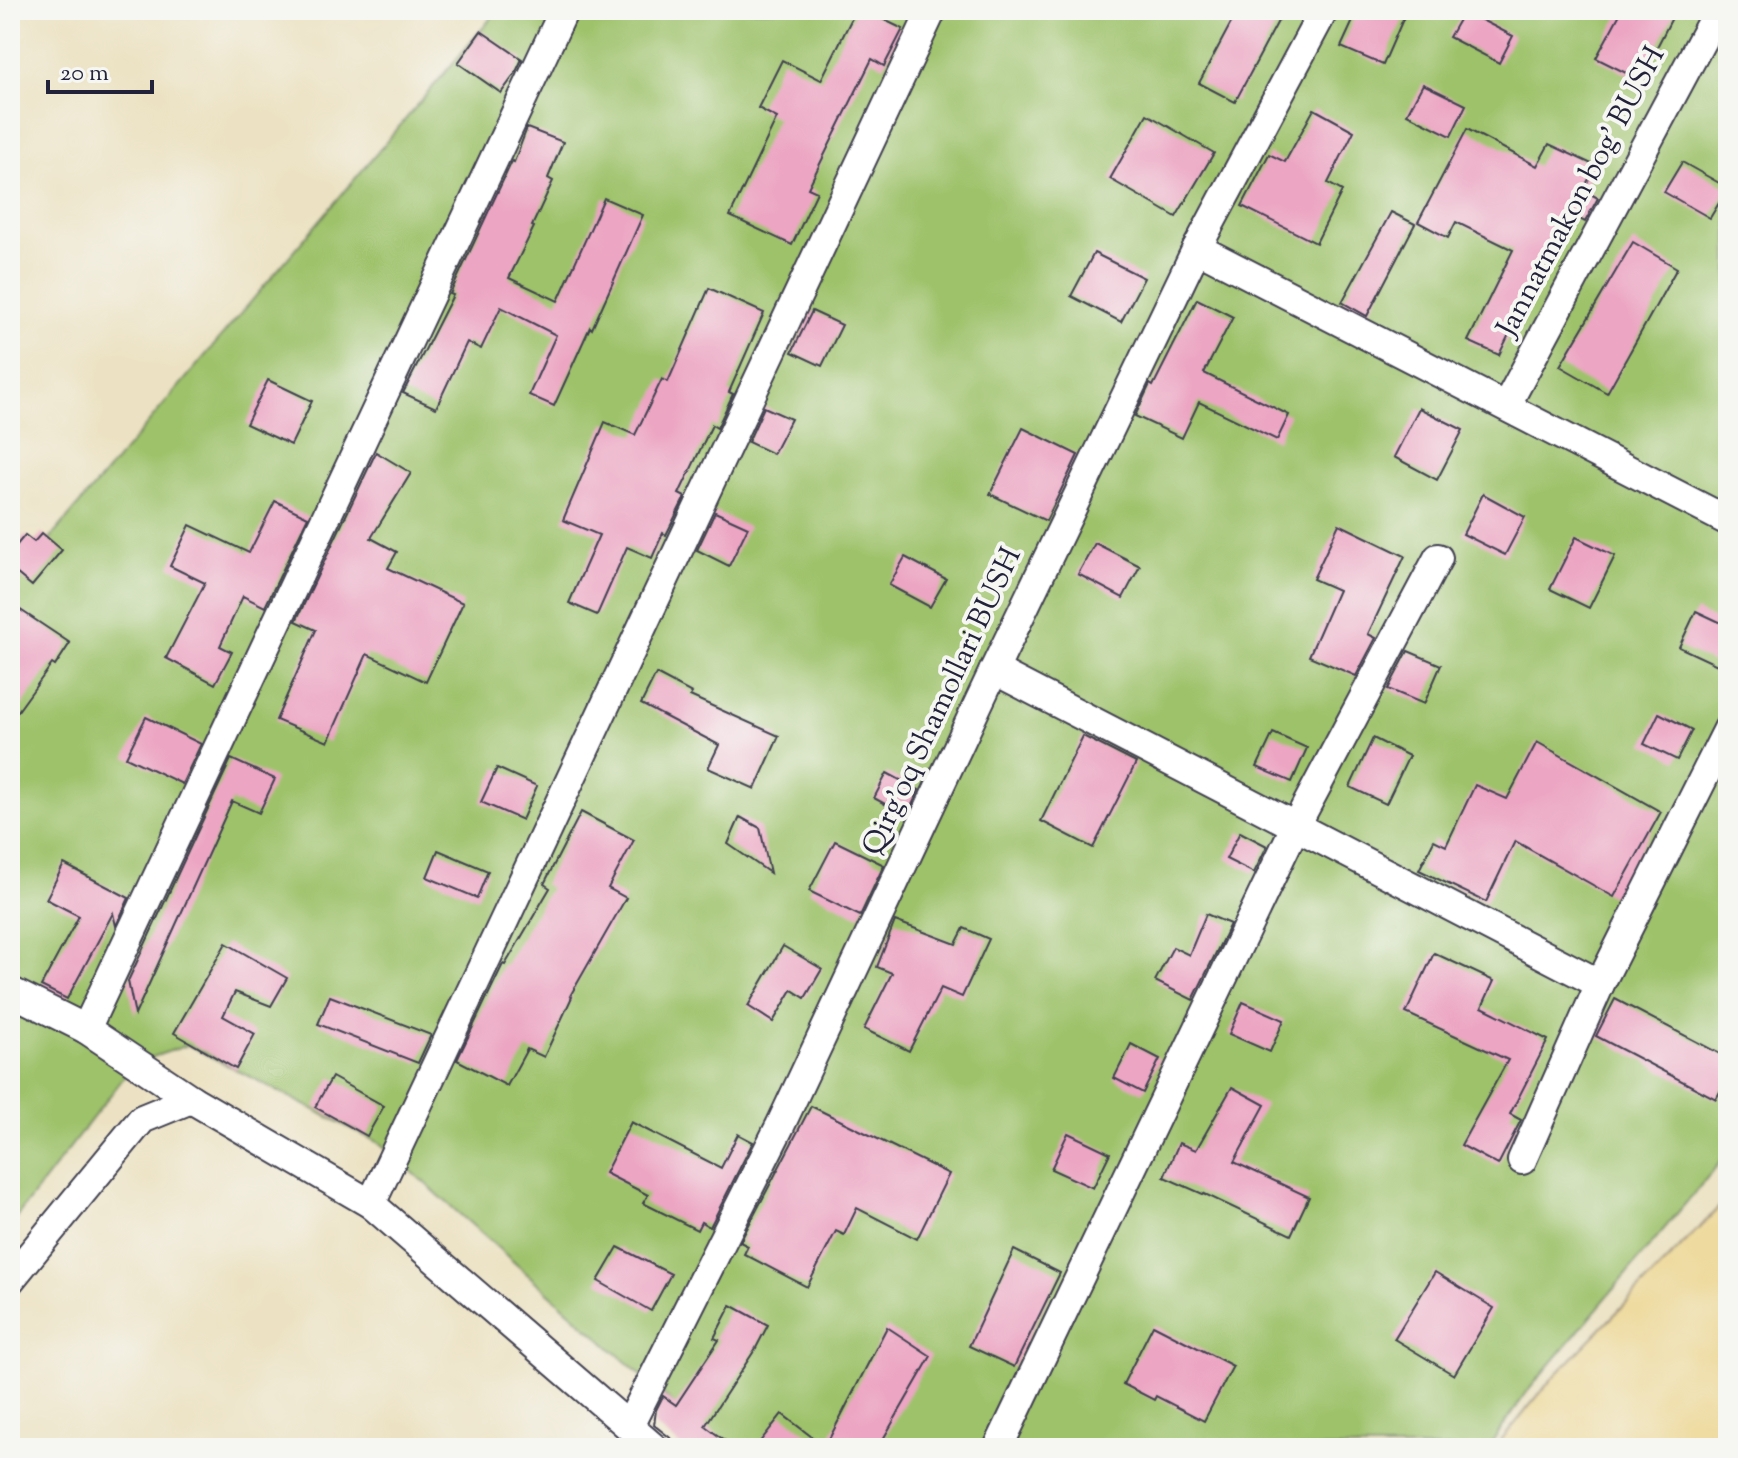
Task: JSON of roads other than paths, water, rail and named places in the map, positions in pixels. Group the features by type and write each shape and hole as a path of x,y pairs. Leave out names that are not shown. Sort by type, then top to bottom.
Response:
{"street":[{"path":"86,1029 564,10"},
{"path":"371,1204 932,10"},
{"name":"Qirg'oq Shamollari BUSH","path":"629,1426 780,1126 1197,248 1324,10"},
{"name":"Jannatmakon bog' BUSH","path":"1506,406 1718,10"},
{"path":"1197,248 1728,521"},
{"path":"998,1448 1295,827 1438,558"},
{"path":"994,670 1600,984"},
{"path":"1522,1160 1600,984 1728,729"},
{"path":"10,991 86,1029 191,1099 371,1204 654,1448"},
{"path":"10,1280 142,1119 191,1099"}]}
